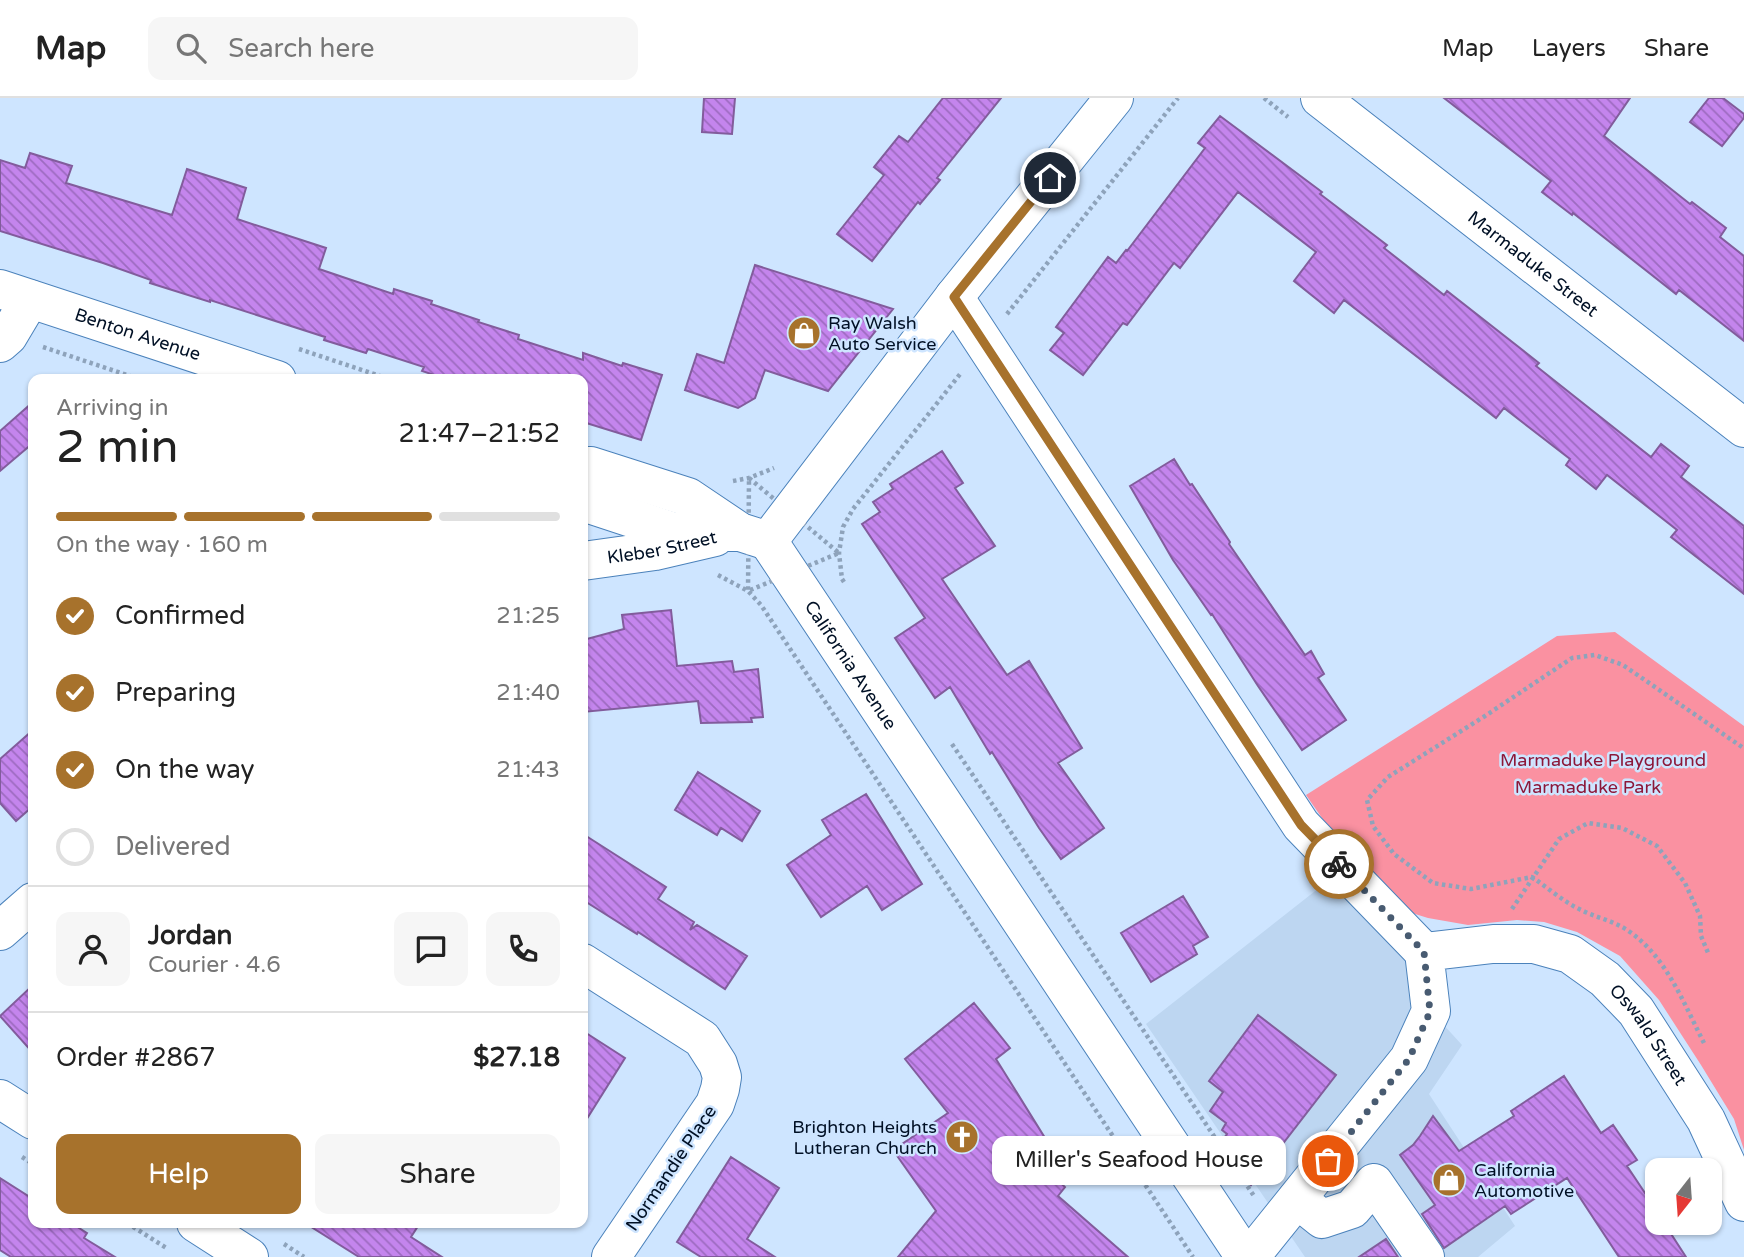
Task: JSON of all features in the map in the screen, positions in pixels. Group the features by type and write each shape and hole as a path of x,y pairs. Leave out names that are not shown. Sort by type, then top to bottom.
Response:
{"street":[{"path":"754,536 954,297 1114,98"},
{"name":"Marmaduke Street","path":"1320,98 1744,428"},
{"path":"15,294 8,336 18,344"},
{"name":"Benton Avenue","path":"15,294 259,374"},
{"path":"954,297 1301,825 1424,952 1430,1012 1409,1059 1248,1257"},
{"path":"588,466 688,497 754,536"},
{"path":"588,504 674,532 754,536"},
{"name":"Kleber Street","path":"588,560 754,536"},
{"name":"California Avenue","path":"754,536 1248,1257"},
{"path":"0,931 28,906"},
{"name":"Oswald Street","path":"1424,952 1500,930 1534,944 1570,954 1605,979 1636,1011 1706,1120 1744,1202"},
{"name":"Normandie Place","path":"588,966 702,1039 718,1064 722,1077 715,1104 611,1257"},
{"path":"0,1099 28,1117"},
{"path":"1297,1199 1322,1219 1352,1209 1374,1183 1425,1257"},
{"path":"183,1237 249,1257"}],"path":[{"path":"849,591 842,579 839,554 843,527 853,509 1178,98"},
{"path":"18,344 121,374"},
{"path":"748,591 761,605 1193,1257"},
{"path":"1532,877 1471,889 1433,883 1394,853 1373,826 1367,800 1388,777 1572,658 1595,654 1623,665 1742,747"},
{"path":"949,740 1257,1200"},
{"path":"1500,930 1559,839 1588,823 1622,828 1657,846 1685,883 1700,916 1701,936 1709,955"},
{"path":"147,1228 183,1237"}],"shaded area":[{"path":"1333,877 1411,960 1431,1011 1462,1045 1429,1094 1515,1226 1478,1257 1305,1257 1146,1024"}],"green space":[{"name":"Marmaduke Park","path":"1615,632 1744,726 1744,1150 1734,1119 1701,1065 1659,1000 1620,956 1577,932 1544,922 1517,920 1468,925 1428,918 1399,909 1361,874 1306,795 1557,636"}],"building":[{"path":"704,98 735,98 732,134 702,132"},
{"path":"943,98 1001,98 937,178 940,180 920,204 918,202 872,261 837,234 884,175 874,167 899,136 908,142"},
{"path":"1444,98 1630,98 1604,136 1690,204 1692,202 1726,228 1720,237 1744,256 1744,341 1679,290 1676,294 1542,192 1551,181"},
{"path":"1709,98 1723,98 1744,114 1744,118 1722,146 1690,122"},
{"path":"1220,116 1322,192 1320,194 1387,245 1384,248 1444,295 1447,291 1539,363 1536,366 1651,457 1661,444 1689,466 1681,477 1744,526 1744,594 1671,537 1677,530 1607,475 1596,489 1566,465 1570,459 1504,408 1496,418 1344,300 1334,313 1294,281 1316,252 1238,192 1180,268 1174,263 1127,325 1123,323 1083,375 1050,350 1064,333 1056,327 1108,257 1116,263 1127,251 1205,148 1198,143"},
{"path":"30,153 72,166 66,183 172,215 187,169 246,188 237,219 326,248 319,269 393,294 394,289 432,301 431,304 519,335 518,339 583,360 583,353 662,375 641,440 588,424 588,374 431,374 422,371 424,367 368,349 366,353 324,340 325,337 150,283 151,280 103,263 0,231 0,160 25,168"},
{"name":"Ray Walsh Auto Service","path":"755,265 893,309 828,391 765,370 755,398 738,408 685,390 697,354 724,363"},
{"path":"28,406 28,447 0,471 0,431"},
{"path":"942,451 963,483 955,488 995,546 942,579 1007,675 1029,661 1082,748 1058,763 1104,828 1061,859 992,752 990,754 950,687 935,698 895,638 925,618 862,524 880,512 873,502 893,489 890,484"},
{"path":"1174,459 1305,655 1311,651 1324,674 1318,678 1346,720 1302,750 1173,560 1130,486"},
{"path":"671,610 677,666 732,661 734,672 758,669 763,717 751,718 752,722 701,723 698,701 588,712 588,639 624,629 622,615"},
{"path":"28,734 28,810 16,821 0,803 0,759"},
{"path":"698,772 760,811 742,841 721,828 717,835 675,810"},
{"path":"866,794 922,884 882,910 867,886 821,917 787,865 831,835 822,820"},
{"path":"588,837 666,887 658,899 694,922 690,930 697,925 747,956 725,989 638,932 637,934 588,903"},
{"path":"1183,896 1208,937 1193,946 1197,954 1151,982 1121,933"},
{"path":"28,990 28,1047 0,1016"},
{"path":"974,1003 1010,1048 996,1059 1063,1167 1054,1177 1065,1187 1058,1196 1128,1257 898,1257 936,1211 893,1150 948,1113 905,1059"},
{"path":"1258,1015 1336,1075 1251,1185 1221,1142 1227,1134 1222,1130 1226,1123 1210,1111 1223,1092 1209,1081"},
{"path":"588,1034 625,1058 588,1117"},
{"path":"1564,1076 1601,1133 1613,1125 1637,1160 1627,1166 1645,1193 1645,1236 1672,1236 1686,1257 1619,1257 1567,1178 1511,1214 1505,1206 1444,1248 1422,1214 1435,1205 1400,1155 1413,1145 1433,1116 1459,1151 1514,1116 1511,1111"},
{"path":"731,1157 779,1188 747,1239 775,1257 701,1257 677,1242"},
{"path":"0,1178 28,1196 28,1228 79,1228 87,1233 84,1238 115,1257 11,1257 0,1250"},
{"path":"313,1228 417,1228 411,1237 442,1257 359,1257"},
{"path":"1386,1239 1398,1257 1359,1257"}],"way so far":[{"path":"1328,1161 1409,1059 1430,1012 1424,952 1339,864"}],"place":[{"name":"Ray Walsh Auto Service","path":"804,333"},
{"name":"Brighton Heights Lutheran Church","path":"962,1137"},
{"name":"Miller's Seafood House","path":"1328,1161"},
{"name":"California Automotive","path":"1449,1180"}],"route":[{"path":"1050,178 954,297 1301,825 1339,864"}],"park label":[{"name":"Marmaduke Playground","path":"1603,760"}]}
